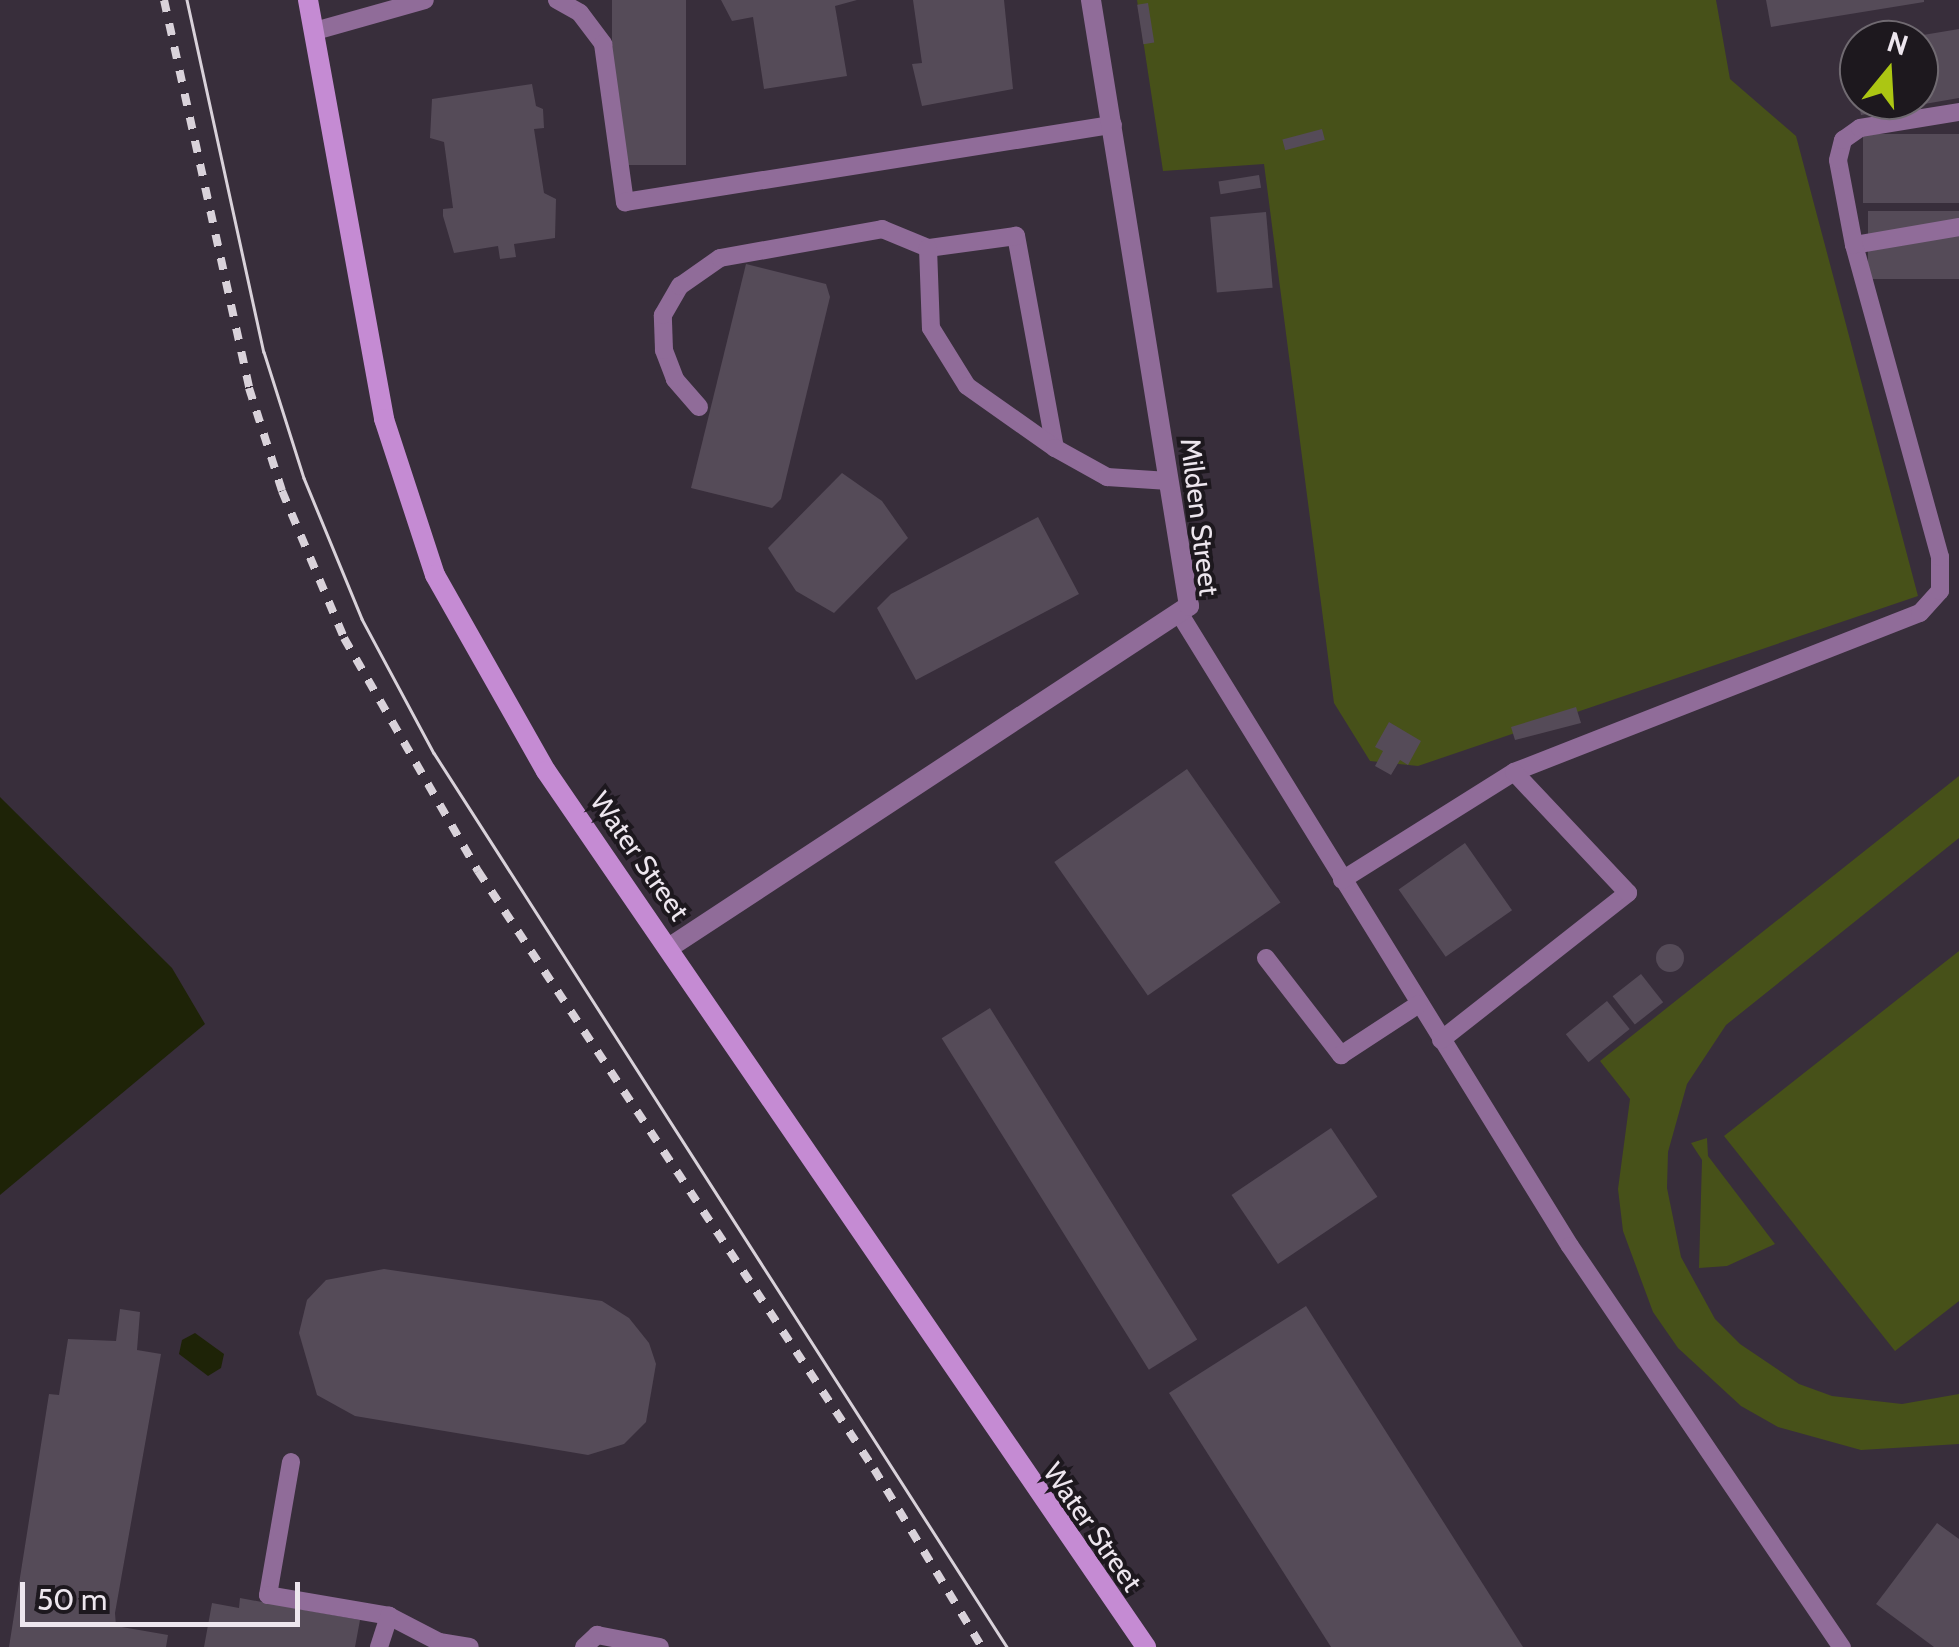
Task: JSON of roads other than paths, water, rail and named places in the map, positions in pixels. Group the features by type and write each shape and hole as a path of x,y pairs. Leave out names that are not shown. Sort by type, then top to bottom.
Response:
{"street":[{"name":"Water Street","path":"308,0 384,420 435,574 546,771 670,946 1146,1647"},
{"name":"Milden Street","path":"670,946 1181,616 1189,606 1091,0"}],"lane":[{"path":"316,31 424,0"},
{"path":"557,0 580,14 603,44 625,202 1113,125"},
{"path":"1342,880 1514,772 1920,612 1940,591 1940,558 1854,245 1838,160 1843,140 1860,128 1959,112"},
{"path":"1854,245 1959,227"},
{"path":"699,407 675,379 664,350 664,315 680,286 720,258 882,230 928,248 1016,236 1055,448"},
{"path":"928,248 931,328 967,386 1055,448 1107,477 1169,481"},
{"path":"1181,616 1570,1246 1842,1647"},
{"path":"1438,1034 1628,893 1514,772"},
{"path":"1266,958 1341,1056 1419,1004"},
{"path":"291,1462 268,1595 389,1616 439,1642 470,1647"},
{"path":"380,1647 389,1616"},
{"path":"584,1647 598,1635 660,1647"}],"tram line":[{"path":"187,0 264,352 304,478 362,619 434,753 1007,1647"}],"railway":[{"path":"164,0 249,388 282,491 344,638 478,871 874,1469 982,1647"}]}
